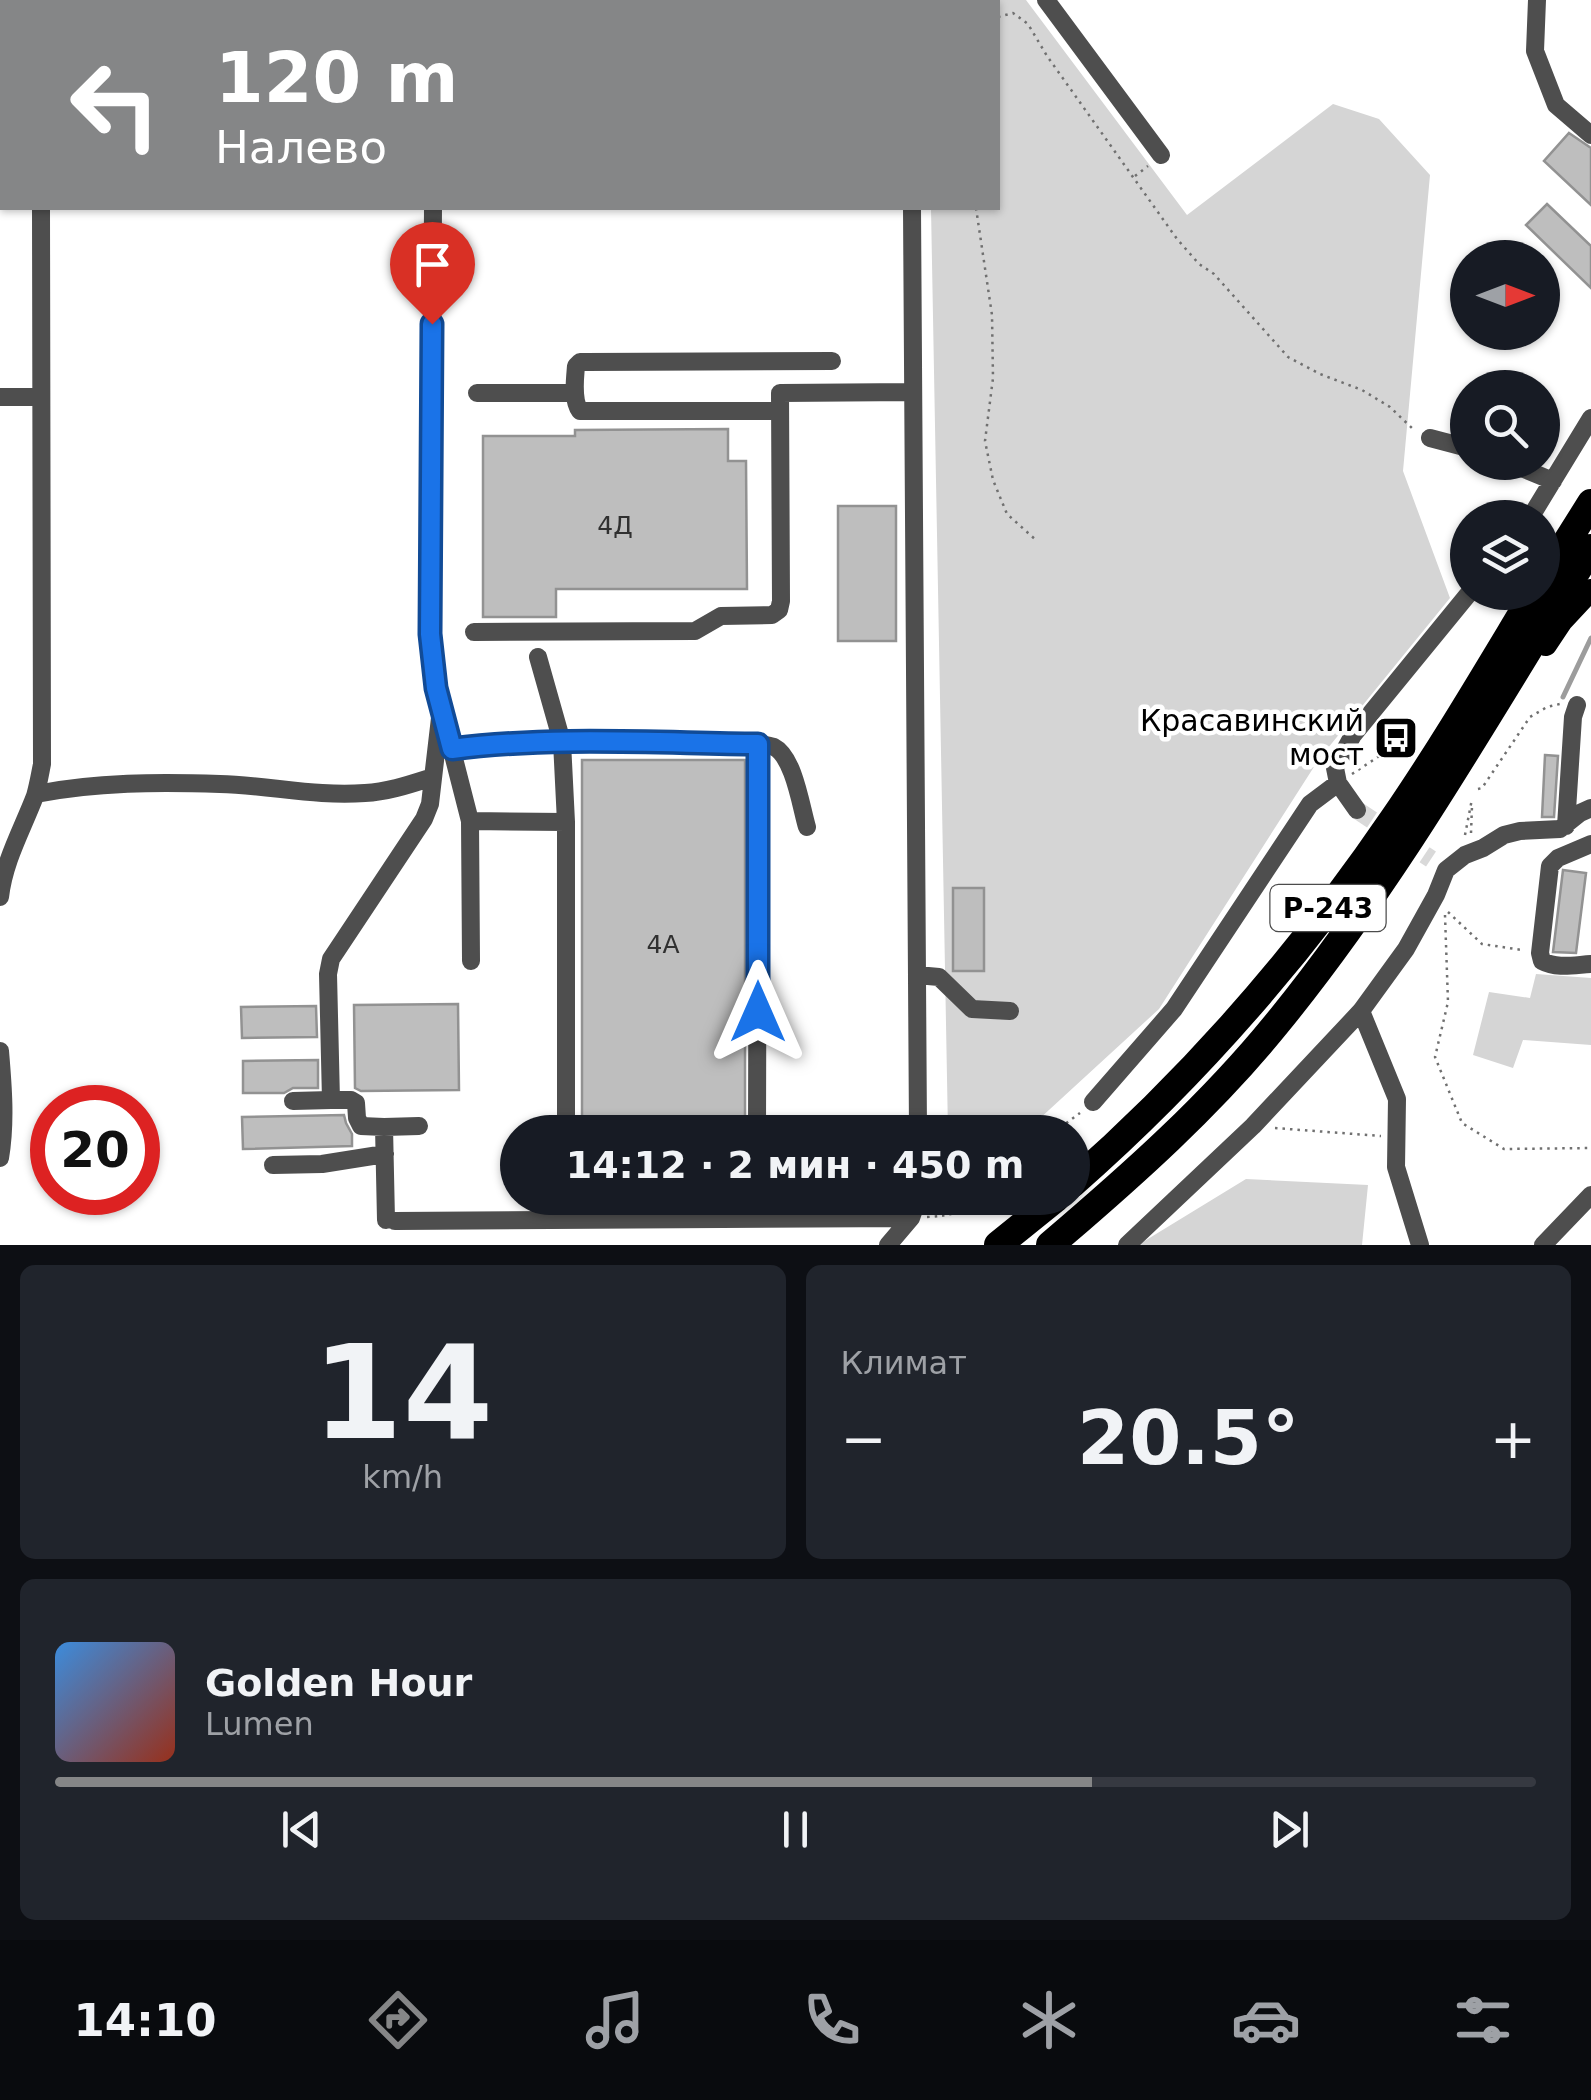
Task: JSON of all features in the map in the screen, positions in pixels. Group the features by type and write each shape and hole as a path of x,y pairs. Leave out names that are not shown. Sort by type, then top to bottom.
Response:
{"highway":[{"name":"Р-243","path":"1560,553 1591,504"},
{"name":"Р-243","path":"1050,1245 1137,1169 1234,1074 1278,1022 1355,918 1441,789 1591,548"},
{"name":"Р-243","path":"1090,1167 1210,1051 1301,944 1393,819 1524,610"},
{"path":"998,1245 1035,1215"}],"main road":[{"path":"1560,544 1591,482"},
{"path":"1355,918 1432,827 1551,636 1591,590"},
{"path":"1506,710 1534,639"}],"street":[{"path":"1046,0 1161,156"},
{"path":"1538,0 1535,50 1556,105 1591,135"},
{"path":"0,898 14,844 36,794 42,764 41,210"},
{"path":"433,210 430,634 436,688 470,821 470,961"},
{"path":"912,210 918,1115"},
{"path":"474,632 695,631 721,616 772,615 778,610 780,361"},
{"path":"832,361 580,362 576,366 577,408 586,412 913,392"},
{"path":"477,393 576,393"},
{"path":"0,398 41,397"},
{"path":"1541,500 1591,418"},
{"path":"1430,438 1450,443"},
{"path":"1357,810 1338,783 1335,768 1353,734 1455,610"},
{"path":"538,657 562,742 566,822 566,1115"},
{"path":"1566,826 1577,705"},
{"path":"331,1100 331,960 424,819 430,804 441,708"},
{"path":"452,749 562,742 773,746 784,755 792,770 807,827"},
{"path":"756,1115 758,744"},
{"path":"36,794 80,785 221,784 365,794 432,777"},
{"path":"1094,1102 1174,1009 1310,804 1338,783"},
{"path":"1127,1245 1253,1126 1360,1011 1406,949 1451,860 1512,832 1566,826 1591,808"},
{"path":"470,821 566,822"},
{"path":"1591,844 1558,858 1550,866 1540,952 1544,963 1569,967 1591,964"},
{"path":"917,974 939,977 972,1009 1010,1012"},
{"path":"1360,1011 1397,1099 1396,1167 1420,1245"},
{"path":"0,1050 0,1158"},
{"path":"293,1101 351,1100 356,1102 361,1126 418,1126"},
{"path":"384,1126 391,1220 912,1218"},
{"path":"273,1165 322,1164 385,1154"},
{"path":"1544,1245 1591,1195"},
{"path":"888,1245 913,1215"}],"path":[{"path":"1000,16 1012,13 1028,24 1177,239 1288,357 1362,390 1390,407 1412,430 1430,438"},
{"path":"976,210 992,316 992,378 985,441 993,480 1006,514 1037,541"},
{"path":"1478,790 1530,717 1557,704 1577,705"},
{"path":"1338,783 1381,754 1396,738"},
{"path":"1472,799 1464,844 1451,860 1472,799"},
{"path":"1540,952 1482,944 1445,908 1448,1002 1435,1057 1462,1123 1504,1149 1591,1148"},
{"path":"1077,1115 1094,1102"},
{"path":"1253,1126 1396,1137"},
{"path":"912,1218 952,1215"}],"shaded area":[{"path":"1000,0 1026,0 1187,215 1333,104 1379,119 1430,175 1403,471 1450,598 1319,759 1159,1009 1044,1115 948,1115 931,210 1000,210"},
{"path":"1536,974 1591,978 1591,1045 1523,1040 1513,1068 1473,1055 1489,992 1530,998"},
{"path":"1246,1179 1368,1185 1362,1245 1138,1245"}],"building":[{"path":"1569,133 1591,148 1591,205 1544,161"},
{"path":"1547,204 1591,246 1591,288 1560,258 1560,240 1541,240 1526,225"},
{"path":"728,429 728,461 746,461 747,589 556,589 556,617 483,617 483,436 575,436 575,430"},
{"path":"838,506 896,506 896,641 838,641"},
{"path":"1545,755 1558,756 1554,817 1542,817"},
{"path":"582,760 745,760 745,1115 582,1115"},
{"path":"1563,870 1586,873 1576,953 1553,952"},
{"path":"953,888 984,888 984,971 953,971"},
{"path":"458,1004 459,1090 355,1088 354,1005"},
{"path":"316,1006 317,1037 242,1038 241,1007"},
{"path":"318,1060 318,1088 243,1093 243,1061"},
{"path":"344,1115 352,1146 243,1149 242,1117"}],"waterway":[{"path":"1563,697 1591,638"}],"tunnel":[{"path":"1357,810 1431,859"}],"place":[{"name":"Красавинский мост","path":"1396,738"}],"route":[{"path":"432,324 430,634 436,688 452,749 562,742 758,744 758,1012"}]}
